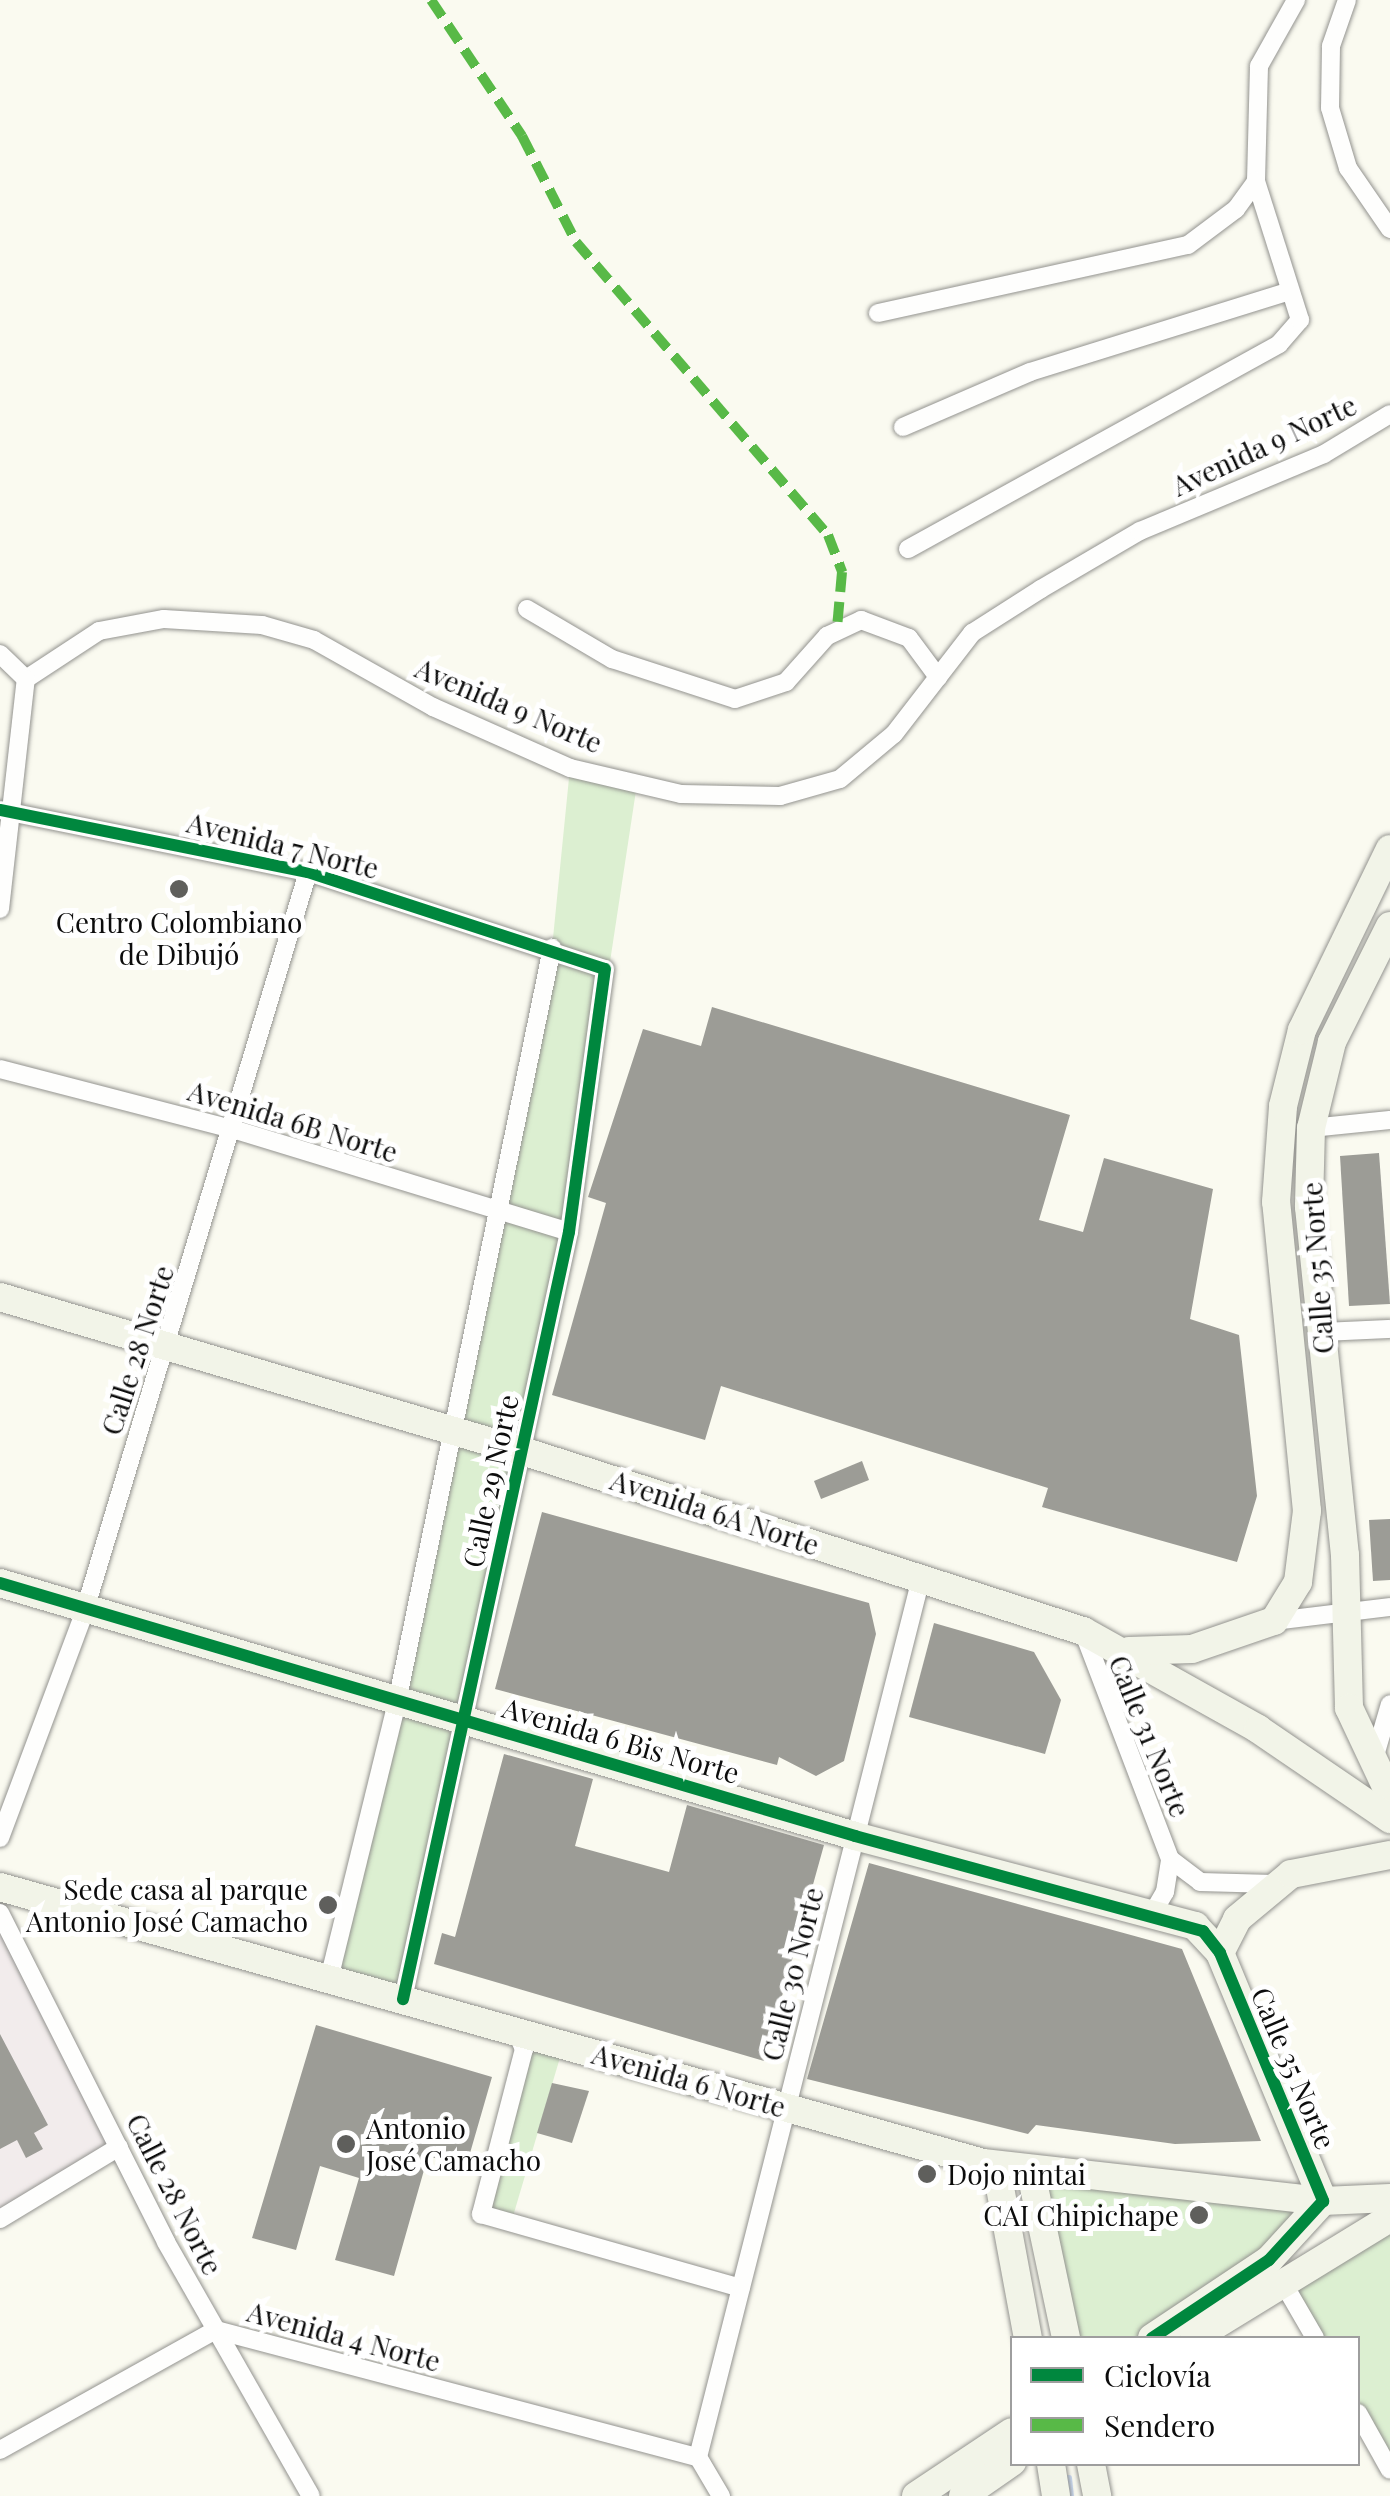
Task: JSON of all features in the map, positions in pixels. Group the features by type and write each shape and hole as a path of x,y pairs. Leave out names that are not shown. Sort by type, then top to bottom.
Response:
{"street":[{"path":"908,550 1278,344 1300,320 1287,292 1256,181 1259,66 1296,0"},
{"path":"1347,0 1331,46 1330,108 1348,168 1390,229"},
{"path":"878,313 1188,245 1236,209 1256,181"},
{"path":"903,427 1030,372 1287,292"},
{"name":"Avenida 9 Norte","path":"26,679 99,631 164,618 262,626 314,640 433,707 570,768 737,798 840,779 894,734 972,633 1140,532 1324,454 1390,414"},
{"path":"527,609 612,659 735,698 786,682 827,636 861,620 909,638 938,678"},
{"path":"0,654 26,679 7,810 0,908"},
{"name":"Avenida 7 Norte","path":"7,810 308,872 606,968"},
{"name":"Calle 35 Norte","path":"1274,1621 1298,1582 1308,1537 1276,1202 1283,1106 1302,1030 1390,849"},
{"name":"Calle 28 Norte","path":"0,1838 84,1612 236,1130 308,872"},
{"name":"Calle 35 Norte","path":"1390,926 1332,1042 1311,1128 1308,1207 1345,1610 1349,1708 1372,1769 1390,1796"},
{"name":"Calle 29 Norte","path":"329,1979 396,1702 494,1212 552,948"},
{"name":"Calle 29 Norte","path":"403,2000 569,1232 606,968"},
{"name":"Avenida 6B Norte","path":"0,1069 236,1130 569,1232"},
{"path":"1311,1128 1390,1120"},
{"name":"Avenida 6A Norte","path":"0,1297 522,1451 1083,1631 1258,1729 1390,1819"},
{"path":"1321,1332 1390,1329"},
{"name":"Calle 30 Norte","path":"698,2457 921,1578"},
{"name":"Avenida 6 Bis Norte","path":"0,1582 84,1612 855,1836 1195,1926 1220,1954"},
{"path":"1122,1650 1192,1649 1274,1621 1390,1607"},
{"name":"Calle 31 Norte","path":"1083,1631 1170,1859"},
{"path":"1372,1769 1390,1704"},
{"path":"1220,1954 1237,1918 1274,1884 1323,1862 1390,1855"},
{"path":"1170,1859 1200,1882 1274,1884"},
{"path":"1151,1916 1166,1892 1170,1859"},
{"name":"Avenida 6 Norte","path":"0,1886 403,2000 528,2040 996,2166 1032,2173 1323,2201 1390,2198"},
{"name":"Calle 28 Norte","path":"0,1913 216,2330 311,2496"},
{"name":"Calle 35 Norte","path":"1220,1954 1323,2201"},
{"path":"528,2040 480,2214 741,2288"},
{"path":"0,2219 119,2147"},
{"path":"996,2166 1028,2336"},
{"path":"1032,2173 1066,2336"},
{"path":"1155,2336 1269,2260 1323,2201"},
{"path":"1197,2336 1390,2218"},
{"path":"1282,2281 1314,2336"},
{"name":"Avenida 4 Norte","path":"0,2450 216,2330 698,2457"},
{"path":"1360,2417 1390,2470"},
{"path":"916,2496 1010,2433"},
{"path":"698,2457 721,2496"},
{"path":"963,2496 1010,2463"},
{"path":"1051,2466 1056,2496"},
{"path":"1091,2466 1096,2496"}],"shaded area":[{"path":"0,1913 119,2147 0,2219"}],"green space":[{"path":"570,768 637,784 569,1232 403,1999 329,1979 552,948"},
{"path":"564,2044 511,2223 481,2214 524,2049"},
{"path":"1031,2173 1323,2201 1154,2336 1066,2336"},
{"path":"1390,2218 1390,2470 1360,2417 1360,2336 1314,2336 1282,2281"}],"building":[{"path":"712,1007 1070,1115 1039,1220 1083,1232 1104,1158 1213,1189 1190,1319 1239,1335 1257,1496 1237,1562 1042,1507 1048,1488 721,1386 705,1440 552,1395 606,1203 588,1197 643,1029 701,1046"},
{"path":"1379,1153 1390,1304 1349,1306 1340,1156"},
{"path":"862,1461 869,1480 821,1499 814,1481"},
{"path":"542,1512 869,1603 876,1634 844,1761 816,1776 779,1757 777,1765 495,1689"},
{"path":"1390,1519 1390,1580 1373,1581 1369,1520"},
{"path":"934,1623 1034,1652 1061,1700 1045,1754 909,1717"},
{"path":"504,1754 593,1779 575,1846 669,1872 687,1805 824,1845 764,2061 434,1964 442,1933 455,1937"},
{"path":"869,1863 1182,1949 1261,2141 1175,2144 1036,2125 1028,2134 807,2079"},
{"path":"316,2025 492,2077 466,2167 428,2156 394,2276 335,2260 359,2178 320,2166 296,2250 252,2238"},
{"path":"0,2034 48,2125 34,2133 43,2149 26,2158 17,2140 0,2149"},
{"path":"552,2083 589,2091 572,2143 537,2133"}],"waterway":[{"path":"1069,2478 1071,2496"}],"marked path":[{"path":"431,0 522,136 576,242 828,535 842,572 837,628"}],"cycle path":[{"path":"0,810 308,872 605,969 569,1232 403,1999"},
{"path":"0,1583 855,1836 1203,1931 1220,1953 1323,2201 1269,2260 1155,2336"}],"place":[{"name":"Centro Colombiano de Dibujó","path":"179,889"},
{"name":"Sede casa al parque Antonio José Camacho","path":"328,1905"},
{"name":"Antonio José Camacho","path":"346,2144"},
{"name":"Dojo nintai","path":"927,2174"},
{"name":"CAI Chipichape","path":"1199,2215"}]}
